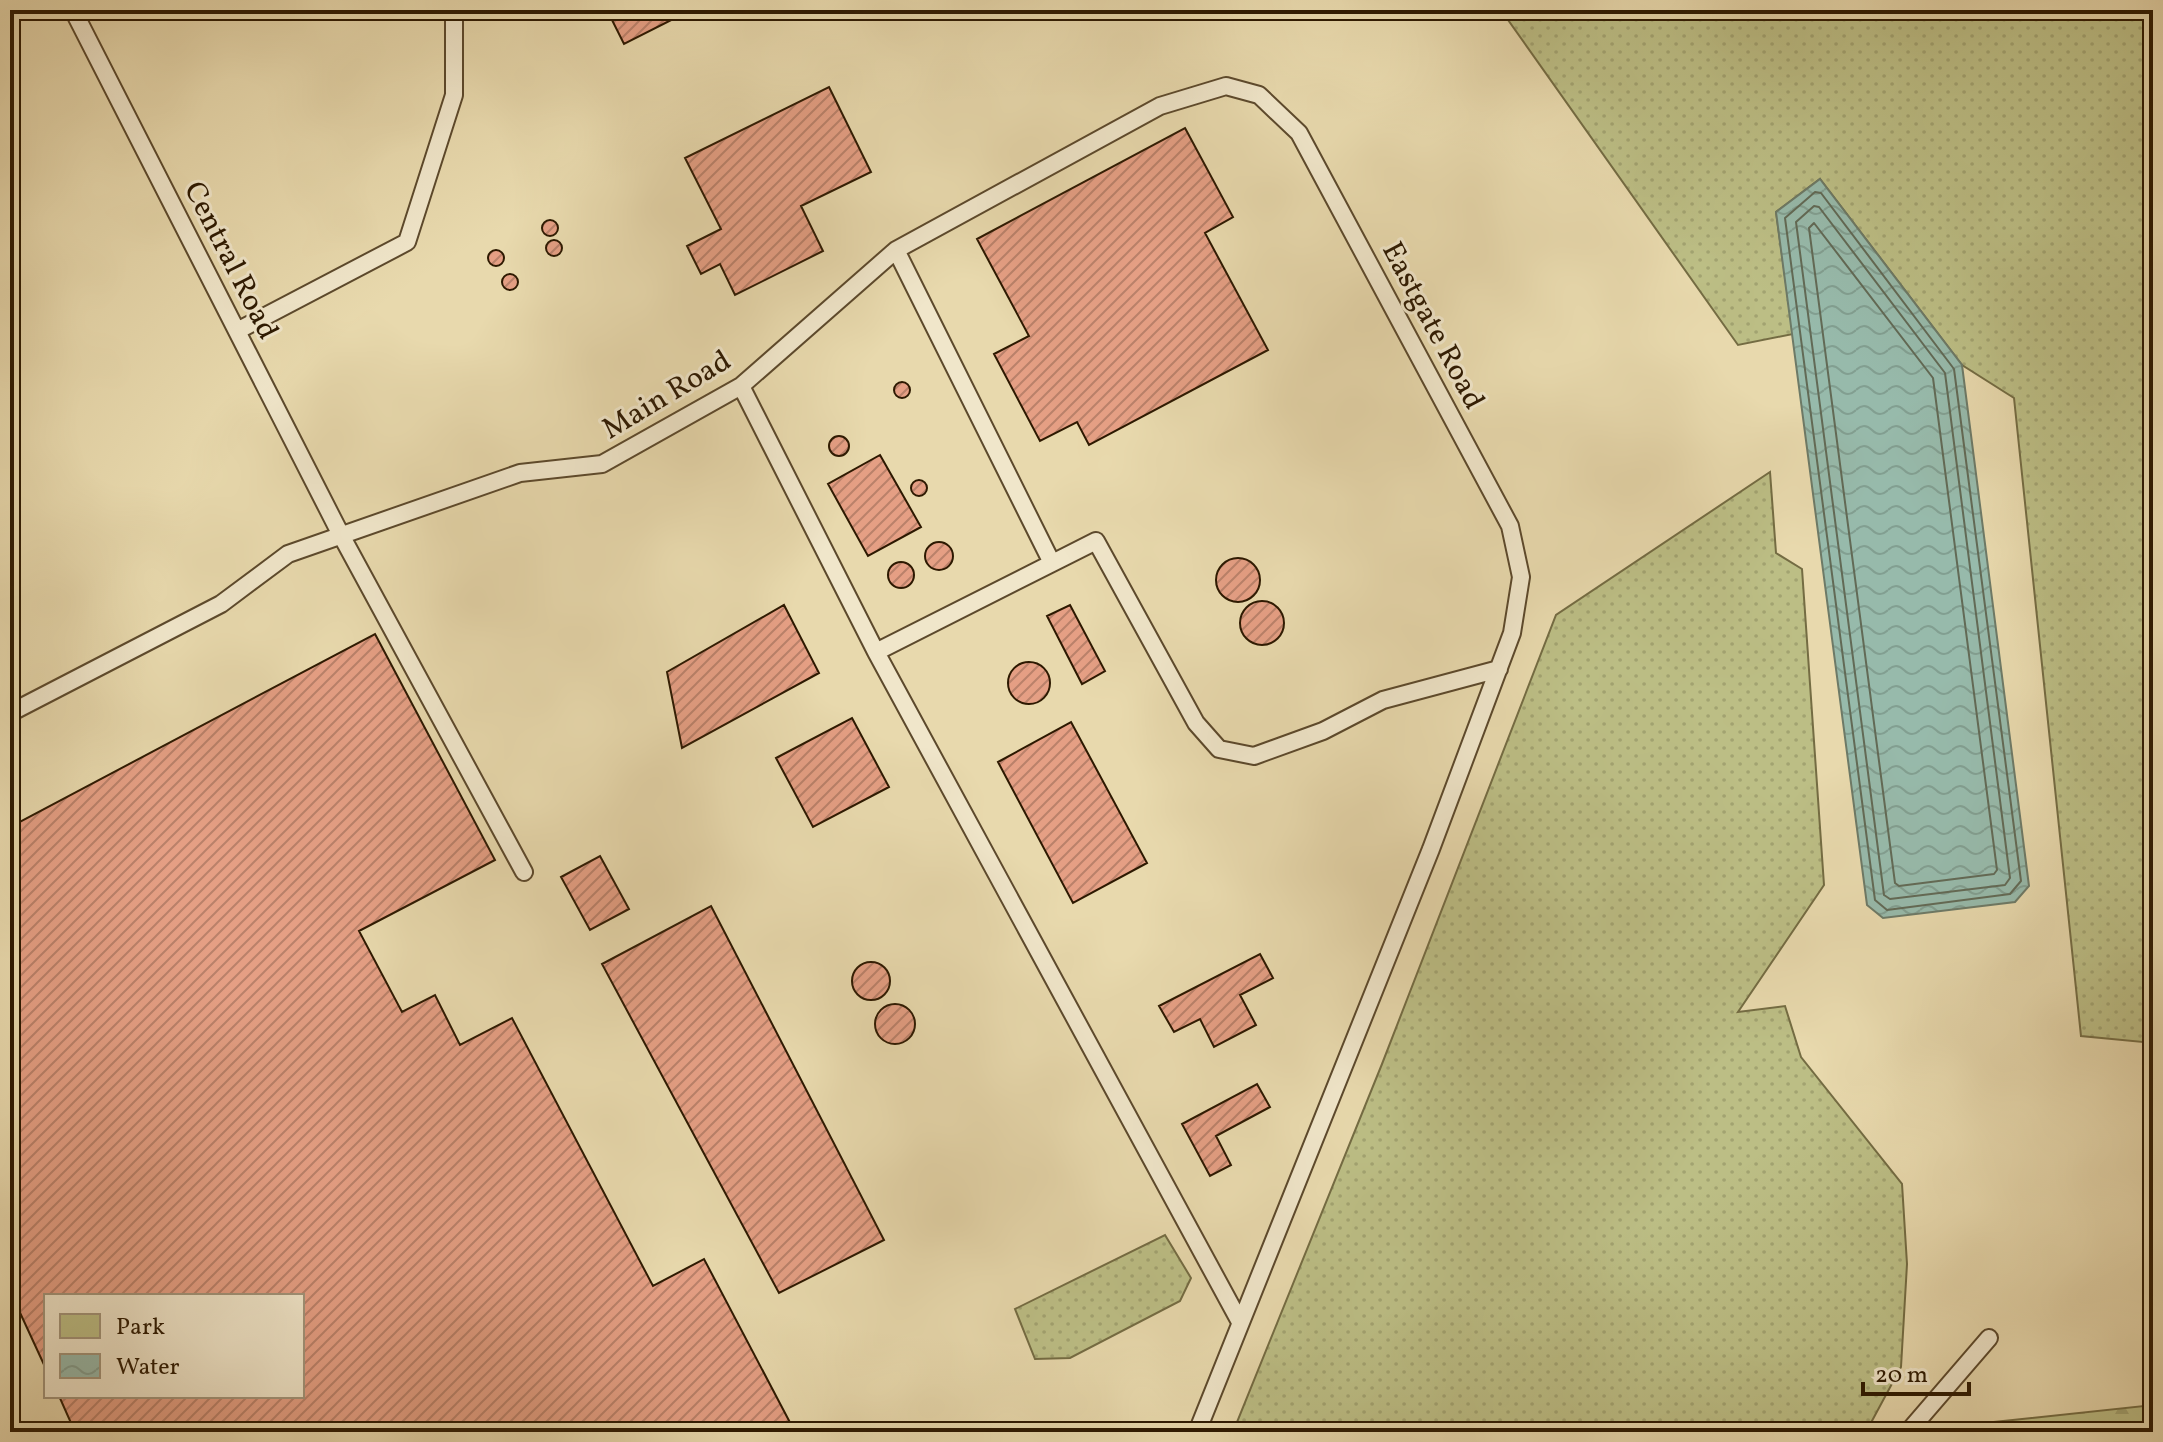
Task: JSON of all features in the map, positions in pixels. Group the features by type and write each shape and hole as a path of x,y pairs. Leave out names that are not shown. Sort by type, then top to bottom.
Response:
{"lane":[{"name":"Central Road","path":"73,10 341,535 524,872"},
{"path":"237,331 407,242 454,95 454,10"},
{"name":"Main Road","path":"10,713 221,604 288,554 520,473 602,464 741,386 896,250 1160,106 1226,86"},
{"name":"Eastgate Road","path":"1197,1432 1431,849 1512,633 1521,577 1510,526 1299,133 1259,95 1226,86"},
{"path":"896,250 1052,563"},
{"path":"741,386 876,652 1240,1322"},
{"path":"876,652 1096,541 1196,723 1219,749 1254,756 1323,731 1383,700 1499,669"},
{"path":"1908,1432 1989,1338"}],"green space":[{"path":"1501,10 2153,10 2153,1043 2081,1036 2014,398 1962,365 1820,179 1776,212 1793,334 1738,345"},
{"path":"1770,472 1776,553 1802,569 1824,885 1738,1012 1785,1006 1801,1057 1902,1184 1907,1264 1901,1367 1866,1432 1233,1432 1382,1064 1556,615"},
{"path":"1165,1235 1191,1278 1180,1301 1070,1358 1035,1359 1015,1309"},
{"path":"2153,1405 2153,1432 1953,1432 1956,1426"}],"water":[{"path":"1820,179 1962,365 2029,886 2015,902 1883,918 1867,905 1776,212"}],"building":[{"path":"607,10 691,10 624,44"},
{"path":"829,87 871,172 801,206 823,251 735,295 720,264 701,274 687,246 721,229 685,158"},
{"path":"1185,128 1233,217 1205,233 1268,350 1089,445 1077,422 1040,441 994,354 1029,336 977,239"},
{"path":"550,220 556,222 556,234 550,236 544,234 542,228 544,222"},
{"path":"554,240 560,242 560,254 554,256 548,254 546,248 548,242"},
{"path":"496,250 502,252 502,264 496,266 490,264 488,258 490,252"},
{"path":"510,274 516,276 516,288 510,290 504,288 502,282 504,276"},
{"path":"902,382 908,384 908,396 902,398 896,396 894,390 896,384"},
{"path":"839,436 846,439 849,446 846,453 839,456 832,453 829,446 832,439"},
{"path":"880,455 921,527 868,556 828,484"},
{"path":"919,480 925,482 925,494 919,496 913,494 911,488 913,482"},
{"path":"939,542 949,546 953,556 949,566 939,570 929,566 925,556 929,546"},
{"path":"1238,558 1253,565 1260,580 1253,595 1238,602 1223,595 1216,580 1223,565"},
{"path":"901,562 910,566 914,575 910,584 901,588 892,584 888,575 892,566"},
{"path":"1262,601 1278,607 1284,623 1278,639 1262,645 1246,639 1240,623 1246,607"},
{"path":"784,605 819,673 682,748 667,672"},
{"path":"1070,605 1105,671 1082,684 1047,616"},
{"path":"375,634 495,860 359,931 402,1012 435,995 460,1045 512,1018 653,1286 704,1259 795,1432 75,1432 60,1398 304,1398 304,1294 44,1294 44,1365 10,1291 10,827"},
{"path":"1029,662 1044,668 1050,683 1044,698 1029,704 1014,698 1008,683 1014,668"},
{"path":"852,718 889,787 813,827 776,758"},
{"path":"1071,722 1147,863 1073,903 998,762"},
{"path":"600,856 629,909 590,930 561,877"},
{"path":"711,906 884,1240 779,1293 602,964"},
{"path":"1260,954 1273,978 1240,995 1256,1025 1214,1047 1200,1019 1174,1032 1159,1006"},
{"path":"871,962 885,967 890,981 885,995 871,1000 857,995 852,981 857,967"},
{"path":"895,1004 909,1010 915,1024 909,1038 895,1044 881,1038 875,1024 881,1010"},
{"path":"1257,1084 1270,1107 1216,1136 1231,1165 1210,1176 1182,1124"}]}
